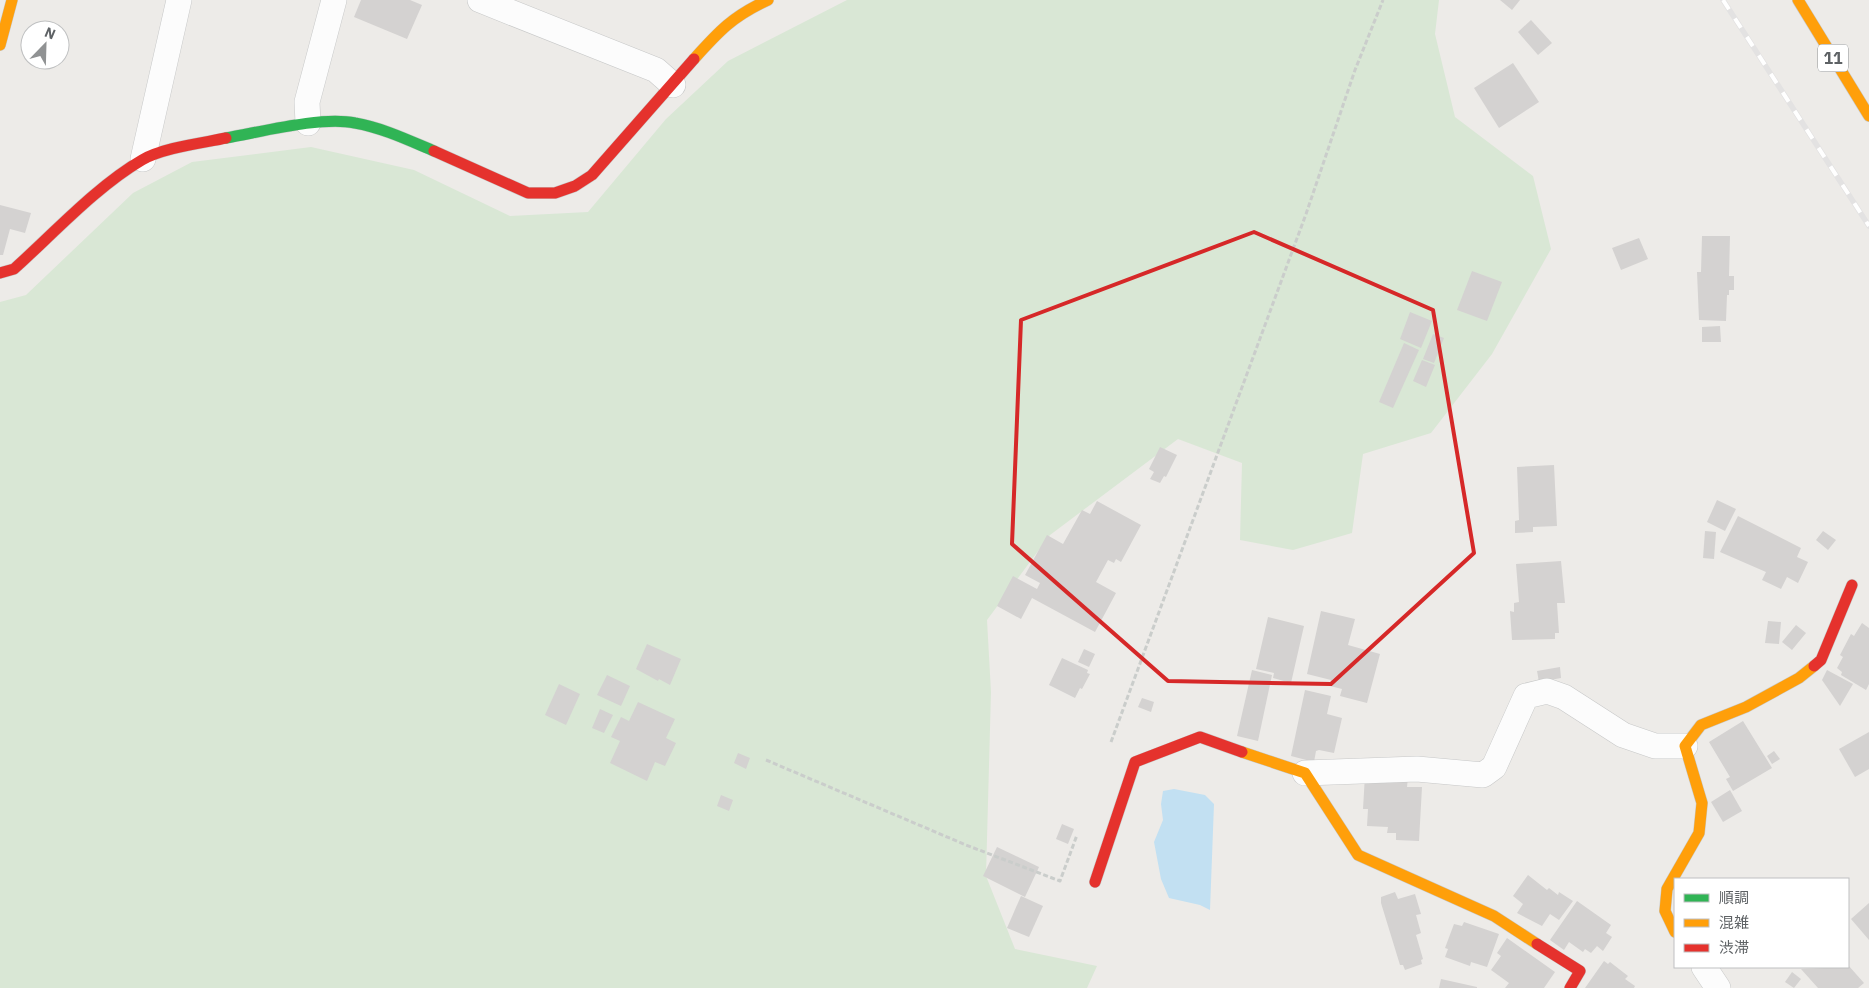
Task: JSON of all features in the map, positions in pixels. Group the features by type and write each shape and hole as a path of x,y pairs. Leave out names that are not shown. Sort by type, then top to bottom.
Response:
{"main road":[{"path":"0,46 12,0"},
{"path":"0,273 14,269 110,182 143,159 189,145 308,123 353,122 393,133 528,193 555,193 575,186 592,175 722,27 748,9 768,0"},
{"name":"11","path":"1798,0 1869,116"},
{"path":"1674,930 1665,911 1667,889 1699,833 1702,803 1685,746 1701,724 1746,707 1799,678 1821,660 1852,585"},
{"path":"1095,882 1135,762 1200,737 1305,773 1358,855 1494,916 1580,972 1570,988"}],"street":[{"path":"143,159 179,0"},
{"path":"308,123 307,102 334,0"},
{"path":"480,0 656,70 673,85"},
{"path":"1305,773 1418,769 1484,775 1494,767 1526,696 1547,691 1564,697 1623,735 1655,746 1685,746"},
{"path":"1705,968 1718,988"}],"path":[{"path":"1108,751 1306,214 1354,70 1383,0"},
{"path":"766,760 966,845 1060,881 1077,834"}],"highlighted area":[{"path":"1254,232 1433,310 1474,553 1331,684 1168,681 1012,544 1021,320"}],"green space":[{"path":"847,0 1439,0 1435,34 1455,117 1533,176 1551,249 1492,354 1431,433 1363,454 1352,533 1293,550 1240,540 1242,463 1178,439 1050,535 987,620 991,692 986,876 1015,949 1097,966 1087,988 0,988 0,302 26,295 133,193 192,162 311,147 414,170 510,216 588,212 666,119 728,61"}],"water":[{"path":"1174,789 1205,795 1214,804 1210,910 1200,905 1169,898 1161,879 1154,842 1163,820 1161,804 1163,791"}],"building":[{"path":"361,0 410,0 422,5 407,39 354,17"},
{"path":"1500,0 1520,0 1512,10"},
{"path":"1531,20 1552,43 1538,55 1518,32"},
{"path":"1513,63 1539,102 1499,128 1474,88"},
{"path":"0,205 31,213 25,233 10,229 3,255 0,255"},
{"path":"1702,236 1730,236 1729,276 1734,276 1734,290 1729,290 1729,295 1727,295 1726,321 1699,320 1697,272 1701,272"},
{"path":"1639,238 1648,259 1621,270 1612,248"},
{"path":"1472,271 1502,282 1487,321 1457,310"},
{"path":"1410,312 1432,321 1421,348 1400,339"},
{"path":"1720,326 1721,342 1702,342 1702,327"},
{"path":"1433,334 1444,338 1434,363 1423,359"},
{"path":"1404,343 1419,350 1393,408 1379,402"},
{"path":"1422,360 1435,365 1426,387 1413,381"},
{"path":"1160,447 1177,455 1166,477 1164,476 1160,483 1150,479 1154,472 1149,469"},
{"path":"1554,465 1557,526 1533,527 1533,532 1515,533 1515,521 1519,520 1517,467"},
{"path":"1717,500 1736,509 1725,531 1707,522"},
{"path":"1097,501 1141,525 1121,562 1116,559 1114,563 1108,560 1096,582 1116,593 1095,632 1032,598 1021,619 997,606 1013,576 1037,589 1040,583 1025,575 1047,535 1063,544 1082,510 1090,514"},
{"path":"1738,516 1801,548 1797,557 1808,562 1798,583 1787,577 1781,589 1762,580 1766,572 1720,552"},
{"path":"1705,531 1716,532 1714,559 1703,558"},
{"path":"1823,531 1836,540 1828,550 1816,540"},
{"path":"1561,561 1565,603 1557,603 1559,633 1555,633 1555,639 1512,640 1510,611 1514,612 1514,603 1519,602 1516,564"},
{"path":"1321,611 1355,619 1348,645 1380,654 1367,703 1340,696 1342,689 1330,686 1331,680 1307,674"},
{"path":"1268,617 1304,626 1291,683 1273,678 1274,673 1256,669"},
{"path":"1768,621 1781,622 1779,644 1765,643"},
{"path":"1862,623 1869,628 1869,684 1866,690 1841,675 1842,672 1837,668 1843,657 1840,655 1851,634 1854,636"},
{"path":"1796,625 1806,633 1792,650 1782,642"},
{"path":"647,644 681,659 670,685 636,669"},
{"path":"1084,649 1095,654 1089,667 1078,662"},
{"path":"1062,658 1088,670 1087,673 1090,674 1075,698 1049,685"},
{"path":"1560,667 1561,678 1539,682 1537,671"},
{"path":"1252,670 1272,675 1258,741 1237,736"},
{"path":"1827,670 1853,684 1840,706 1822,680"},
{"path":"607,675 630,686 621,706 597,695"},
{"path":"559,684 580,694 566,725 545,715"},
{"path":"1305,690 1331,696 1327,714 1342,718 1334,753 1316,751 1314,762 1291,756"},
{"path":"1142,698 1154,702 1151,712 1138,707"},
{"path":"638,702 675,719 666,738 676,743 665,766 655,762 647,781 610,763 620,741 611,737 621,717 629,721"},
{"path":"600,709 613,715 604,733 592,728"},
{"path":"1743,721 1772,768 1733,791 1726,779 1730,777 1709,742"},
{"path":"1869,732 1869,769 1855,777 1839,749"},
{"path":"1774,751 1780,759 1772,764 1767,756"},
{"path":"738,753 750,758 746,769 734,763"},
{"path":"1365,775 1408,777 1407,787 1422,787 1419,841 1396,840 1396,833 1387,833 1388,827 1367,826 1368,809 1363,809"},
{"path":"1730,790 1742,811 1723,822 1711,802"},
{"path":"721,795 733,800 729,811 717,806"},
{"path":"1062,824 1074,829 1068,844 1056,839"},
{"path":"997,847 1039,867 1025,897 983,876"},
{"path":"1528,875 1547,890 1549,888 1558,895 1559,892 1573,901 1559,920 1550,914 1542,926 1517,913 1523,904 1513,896"},
{"path":"1395,892 1398,899 1415,894 1421,914 1416,915 1421,933 1416,935 1423,959 1421,960 1422,964 1405,970 1403,965 1400,965 1381,903 1381,897"},
{"path":"1021,896 1043,906 1029,937 1007,928"},
{"path":"1577,901 1611,925 1606,933 1612,937 1603,951 1597,946 1591,953 1585,949 1583,952 1569,942 1564,950 1550,940"},
{"path":"1869,903 1869,940 1851,919"},
{"path":"1464,922 1499,934 1487,967 1471,962 1470,966 1445,957 1448,949 1445,948 1454,924 1462,926"},
{"path":"1507,938 1555,972 1544,988 1505,988 1509,983 1491,970 1501,956 1497,953"},
{"path":"1604,961 1608,964 1610,962 1628,976 1625,979 1635,986 1634,988 1585,988"},
{"path":"1849,966 1864,983 1858,988 1818,988 1801,969 1849,968"},
{"path":"1792,972 1801,979 1794,988 1785,982"},
{"path":"1441,979 1477,987 1477,988 1439,988"}],"railway":[{"path":"1723,0 1869,226"}],"traffic: fast":[{"path":"226,138 308,123 341,121 376,128 434,151"}],"traffic: slow":[{"path":"0,45 12,0"},
{"path":"694,59 727,25 745,12 768,0"},
{"path":"1798,0 1869,116"},
{"path":"1674,930 1665,911 1667,889 1699,833 1702,803 1685,746 1701,725 1746,707 1799,678 1814,666"},
{"path":"1242,752 1305,773 1358,855 1494,916 1537,944"}],"traffic: jam":[{"path":"434,151 528,193 555,193 575,186 592,175 694,59"},
{"path":"0,273 14,269 108,183 142,160 171,149 226,138"},
{"path":"1814,666 1821,660 1852,585"},
{"path":"1095,882 1135,762 1200,737 1242,752"},
{"path":"1537,944 1580,971 1570,988"}]}
